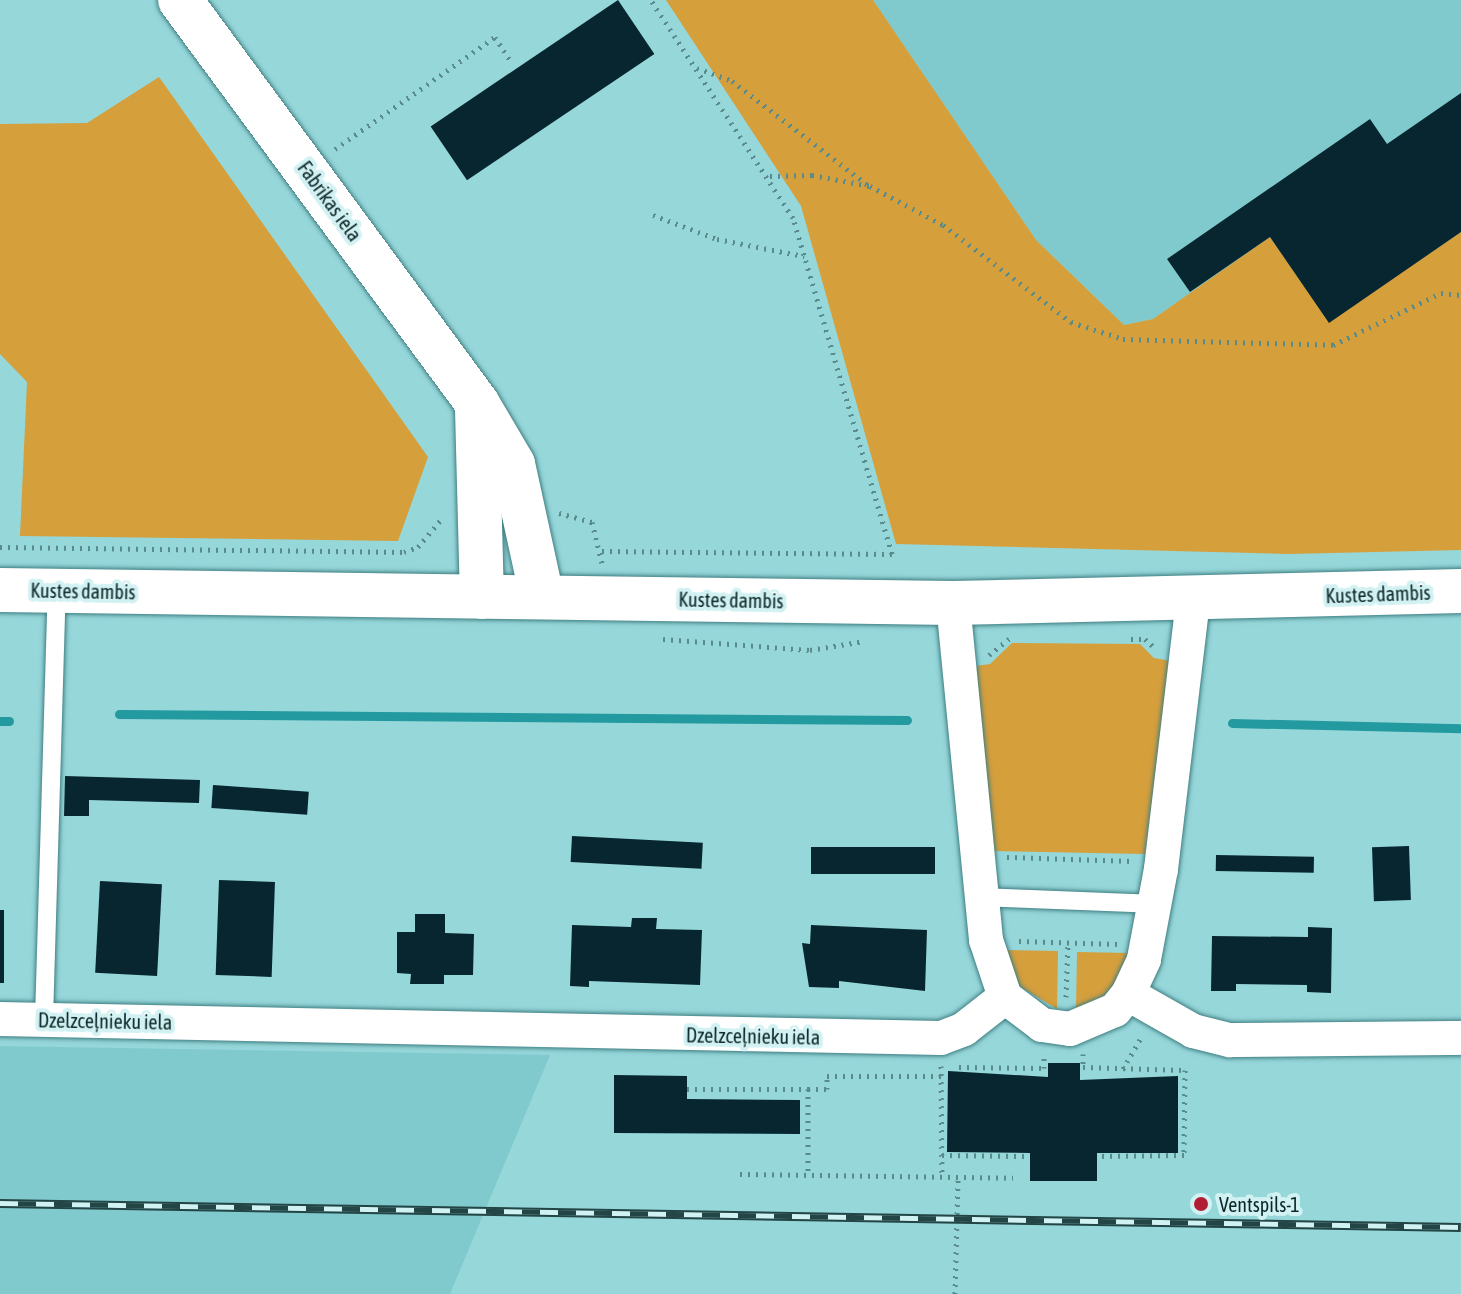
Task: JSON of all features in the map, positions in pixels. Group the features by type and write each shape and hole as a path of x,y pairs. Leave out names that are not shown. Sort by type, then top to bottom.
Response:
{"main road":[{"name":"Fabrikas iela","path":"180,0 477,403 513,464 542,597"},
{"path":"477,403 482,597"},
{"name":"Kustes dambis","path":"0,590 953,603 1193,600 1461,591"}],"street":[{"path":"953,603 986,940 1005,997 1042,1025 1070,1029 1115,1010 1128,994 1147,945 1162,862 1193,600"},
{"path":"1128,994 1193,1031 1230,1040 1461,1038"},
{"name":"Dzelzceļnieku iela","path":"0,1019 941,1052 964,1029 1005,997"}],"lane":[{"path":"44,1019 57,591"},
{"path":"982,897 1155,904"}],"path":[{"path":"602,551 892,554 793,218 770,176 651,0"},
{"path":"334,150 495,37 510,60"},
{"path":"697,68 732,81 870,186 943,225 1071,322 1123,339 1333,345 1441,293 1461,295"},
{"path":"770,176 812,175 870,186"},
{"path":"653,215 717,239 804,256"},
{"path":"979,857 1162,862"},
{"path":"986,940 1147,945"},
{"path":"942,1177 941,1052 1044,1068 1044,1052 1054,1051"},
{"path":"1074,1051 1083,1051 1083,1067 1185,1070 1184,1155 1097,1156"},
{"path":"687,1089 827,1089 827,1076 942,1076"},
{"path":"808,1089 808,1175"},
{"path":"942,1155 1030,1156"},
{"path":"740,1174 1013,1178"},
{"path":"955,1294 958,1178"}],"shaded area":[{"path":"666,0 873,0 1036,240 1124,325 1153,319 1270,237 1329,322 1461,232 1461,550 1289,554 896,544 801,206"},
{"path":"873,0 1461,0 1461,232 1329,323 1270,238 1153,319 1124,325 1036,240"},
{"path":"159,77 428,457 398,541 20,536 27,382 0,354 0,124 87,123"},
{"path":"1012,643 1140,644 1154,658 1171,661 1145,854 992,851 976,666 990,664"},
{"path":"1006,950 1058,951 1057,1009 1019,986"},
{"path":"1077,952 1130,953 1113,992 1076,1010"},
{"path":"0,1046 550,1055 450,1294 0,1294"}],"building":[{"path":"618,0 654,54 467,180 431,126"},
{"path":"1461,93 1461,232 1329,323 1270,237 1190,292 1167,259 1370,119 1387,144"},
{"path":"65,776 200,780 199,803 89,800 89,816 64,816"},
{"path":"213,785 309,792 307,815 211,808"},
{"path":"572,836 703,843 701,869 571,862"},
{"path":"1409,846 1411,900 1374,901 1372,847"},
{"path":"811,847 935,847 935,874 811,874"},
{"path":"1216,855 1314,857 1314,873 1216,871"},
{"path":"219,880 275,882 272,977 216,975"},
{"path":"100,881 162,884 157,976 95,973"},
{"path":"0,910 4,910 4,983 0,983"},
{"path":"415,914 445,914 445,933 474,934 473,975 444,975 444,984 410,984 411,974 397,973 397,932 415,932"},
{"path":"632,918 657,918 656,929 702,930 700,985 589,981 589,987 570,986 572,925 631,927"},
{"path":"811,925 927,930 925,991 839,981 839,988 809,987 802,943 810,944"},
{"path":"1308,927 1332,928 1331,993 1307,992 1307,985 1236,984 1236,991 1211,991 1212,936 1308,937"},
{"path":"1048,1063 1080,1063 1080,1080 1178,1076 1178,1153 1097,1153 1097,1181 1030,1181 1030,1153 947,1152 948,1071 1048,1077"},
{"path":"614,1075 687,1076 687,1099 800,1100 800,1134 614,1133"}],"waterway":[{"path":"119,714 907,720"},
{"path":"0,721 9,721"},
{"path":"1232,723 1461,728"}],"railway":[{"path":"0,1203 1461,1227"}],"place":[{"name":"Ventspils-1","path":"1201,1204"}]}
